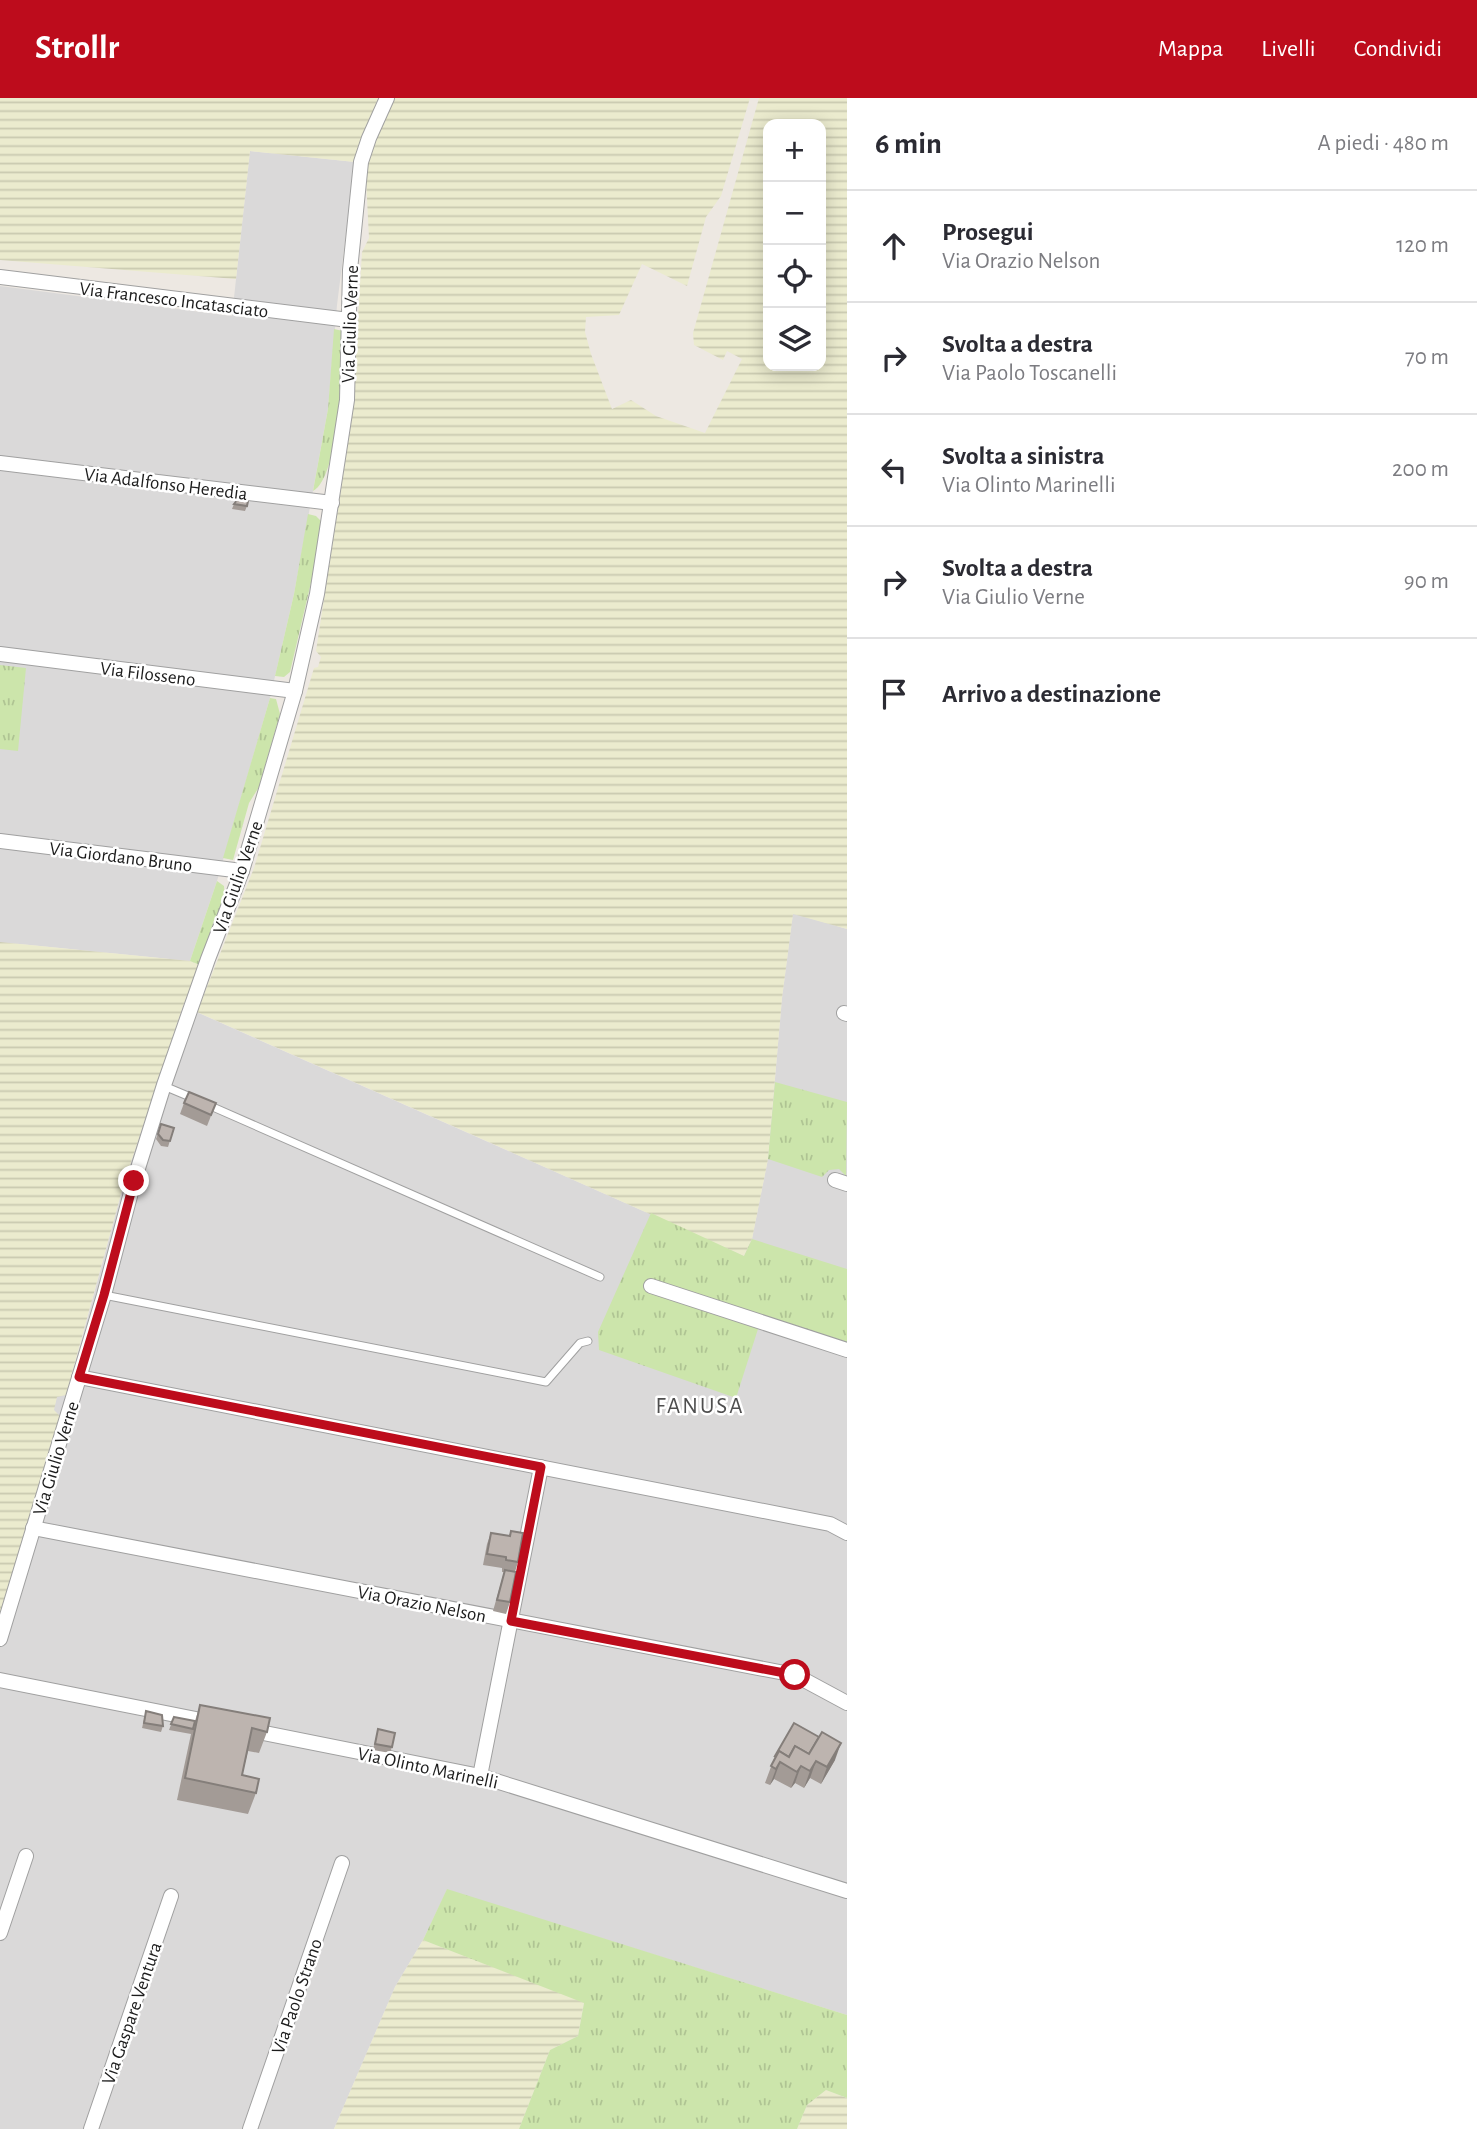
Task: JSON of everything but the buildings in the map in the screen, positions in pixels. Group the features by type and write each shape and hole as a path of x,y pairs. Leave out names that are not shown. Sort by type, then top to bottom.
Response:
{"street":[{"name":"Via Giulio Verne","path":"0,1639 104,1295 163,1085 242,871 295,691 317,594 347,400 350,270 362,162 369,138 387,98"},
{"name":"Via Francesco Incatasciato","path":"0,278 349,320"},
{"name":"Via Adalfonso Heredia","path":"0,463 332,503"},
{"name":"Via Filosseno","path":"0,654 295,691"},
{"name":"Via Giordano Bruno","path":"0,841 242,871"},
{"path":"651,1286 847,1350"},
{"path":"79,1377 830,1524 847,1533"},
{"path":"480,1776 541,1467"},
{"name":"Via Orazio Nelson","path":"33,1528 795,1675 847,1703"},
{"name":"Via Olinto Marinelli","path":"0,1680 480,1776 847,1891"},
{"path":"0,1933 26,1856"},
{"name":"Via Paolo Strano","path":"250,2129 342,1863"},
{"name":"Via Gaspare Ventura","path":"91,2129 171,1896"}],"lane":[{"path":"163,1085 600,1277"},
{"path":"104,1295 546,1382 580,1343 588,1341"}],"shaded area":[{"path":"250,151 355,162 337,305 328,409 294,594 270,698 217,881 190,961 0,942 0,286 232,316"},
{"path":"793,913 847,929 847,2015 447,1890 423,1940 395,1987 334,2129 0,2129 0,1616 57,1396 67,1394 124,1183 183,1006 744,1256 752,1239 768,1159 782,998"}],"green space":[{"path":"0,98 378,98 355,162 250,151 236,279 0,260"},
{"path":"393,98 750,98 721,196 706,217 687,286 642,264 619,315 586,317 585,332 591,354 612,409 631,400 656,416 705,433 742,359 727,351 723,360 694,345 693,333 759,98 847,98 847,929 793,914 782,998 768,1159 752,1239 744,1256 197,1012 254,868 314,668 318,667 321,657 316,651 352,417 362,252 369,238 366,179 369,158"},
{"path":"334,329 343,331 338,417 329,465 322,482 313,491 328,409"},
{"path":"308,514 321,521 313,574 290,672 284,677 275,676 294,594"},
{"path":"0,665 26,668 18,751 0,749"},
{"path":"270,698 276,699 280,714 259,787 249,803 233,860 223,858"},
{"path":"217,881 224,886 225,900 200,965 190,961"},
{"path":"0,942 190,961 200,965 183,1006 124,1183 66,1395 57,1397 54,1410 60,1416 0,1616"},
{"path":"775,1082 847,1102 846,1176 839,1169 829,1170 822,1177 768,1159"},
{"path":"651,1213 744,1256 752,1239 847,1269 847,1344 649,1279 646,1287 756,1324 758,1329 736,1398 599,1350 598,1332"},
{"path":"447,1889 847,2015 847,2098 826,2090 807,2105 797,2129 519,2129 550,2050 578,2036 584,2003 423,1940"},
{"path":"423,1940 584,2002 578,2036 550,2050 519,2129 334,2129 395,1987"},
{"path":"826,2090 847,2098 847,2129 797,2129 807,2105"}],"district":[{"name":"FANUSA","path":"700,1405"}],"route":[{"path":"134,1181 79,1377 541,1467 511,1621 795,1675"}]}
